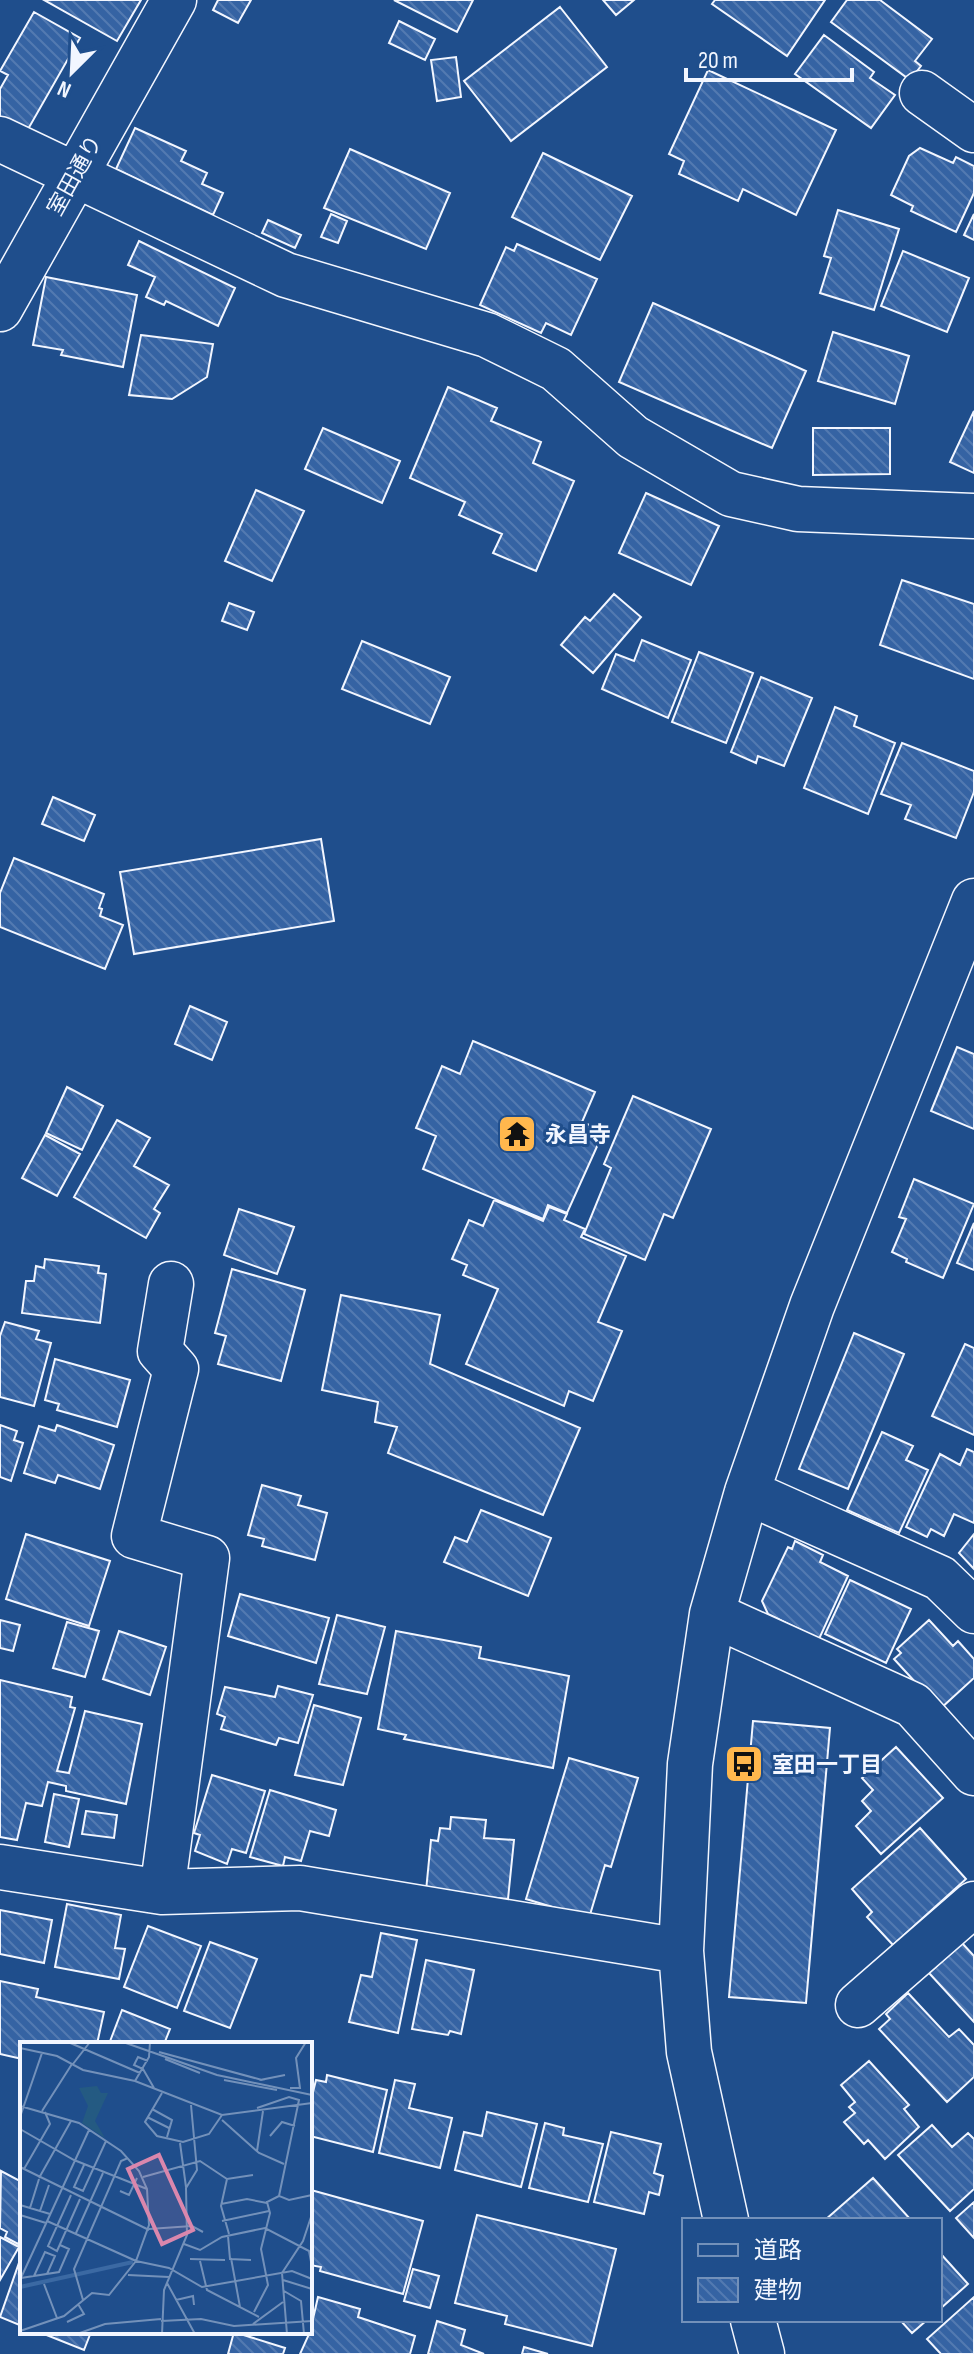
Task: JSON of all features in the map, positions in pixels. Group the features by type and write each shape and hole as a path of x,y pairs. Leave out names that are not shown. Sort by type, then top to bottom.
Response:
{"street":[{"name":"室田通り","path":"0,309 72,176 174,0"},
{"path":"922,93 974,130"},
{"path":"0,139 72,176 286,275 487,335 556,369 633,437 731,494 798,509 974,516"},
{"path":"726,2218 689,2052 681,1951 690,1764 712,1614 747,1492 812,1306 974,901"},
{"path":"162,1892 207,1558 134,1536 176,1369 160,1351 171,1284"},
{"path":"747,1492 940,1578 974,1611"},
{"path":"712,1614 913,1705 969,1757"},
{"path":"0,1867 162,1892 300,1888 681,1951"},
{"path":"858,2005 974,1904"},
{"path":"754,2322 762,2354"}],"building":[{"path":"44,0 141,0 117,41"},
{"path":"218,0 251,0 238,23 213,10"},
{"path":"394,0 473,0 457,32"},
{"path":"603,0 634,0 616,15"},
{"path":"715,0 825,0 787,56 712,4"},
{"path":"847,0 880,0 932,39 915,61 921,66 910,80 831,22"},
{"path":"560,7 607,67 511,141 464,81"},
{"path":"34,12 80,38 27,131 0,116 0,89 8,75 0,71"},
{"path":"399,21 435,39 425,60 389,43"},
{"path":"824,35 874,72 870,78 895,95 871,128 795,74"},
{"path":"456,57 461,97 437,101 431,60"},
{"path":"708,70 836,130 796,215 743,189 738,201 679,174 684,161 669,154"},
{"path":"135,128 186,151 181,161 207,173 202,184 223,193 213,215 116,169"},
{"path":"920,148 953,163 956,157 974,166 974,193 956,232 911,211 913,206 891,195 909,156"},
{"path":"350,149 450,193 426,249 324,208"},
{"path":"543,153 632,196 600,260 512,217"},
{"path":"838,210 899,229 874,310 820,293 831,258 824,256"},
{"path":"331,214 347,221 338,243 321,237"},
{"path":"974,214 974,240 964,235"},
{"path":"268,220 301,235 295,248 262,233"},
{"path":"139,241 235,288 218,326 166,301 164,305 146,297 155,277 128,265"},
{"path":"517,244 597,279 571,335 546,323 541,333 480,305 506,247 514,251"},
{"path":"903,251 969,278 947,332 881,306"},
{"path":"46,277 137,295 123,367 61,355 63,350 33,345"},
{"path":"653,303 806,371 772,448 619,382"},
{"path":"833,332 909,356 895,404 818,381"},
{"path":"141,335 213,344 207,377 172,399 129,395"},
{"path":"448,387 497,408 491,421 541,442 533,463 574,481 536,571 493,553 502,534 459,515 465,502 410,478"},
{"path":"974,411 974,473 950,462"},
{"path":"323,428 400,461 382,503 305,469"},
{"path":"813,428 890,428 890,474 813,475"},
{"path":"256,490 304,511 272,581 225,561"},
{"path":"646,493 719,526 691,585 619,553"},
{"path":"902,580 974,604 974,679 880,645"},
{"path":"614,594 641,617 593,673 561,645 585,617 590,621"},
{"path":"229,603 254,612 247,630 222,621"},
{"path":"642,640 691,660 668,718 602,689 616,654 634,661"},
{"path":"362,641 450,677 430,724 342,689"},
{"path":"699,652 753,673 726,743 672,722"},
{"path":"761,677 812,698 784,766 758,756 756,763 731,752"},
{"path":"835,707 857,716 854,726 895,743 868,814 804,788"},
{"path":"902,743 974,771 974,792 956,838 905,819 911,805 881,794"},
{"path":"53,797 95,815 84,841 42,824"},
{"path":"321,839 334,921 134,954 120,872"},
{"path":"14,858 104,894 99,908 102,909 100,916 123,925 105,969 0,927 0,893"},
{"path":"190,1006 227,1022 212,1060 175,1044"},
{"path":"473,1041 595,1092 582,1122 604,1131 567,1213 548,1205 543,1219 423,1169 436,1136 416,1128 442,1066 460,1074"},
{"path":"957,1047 974,1054 974,1129 931,1111"},
{"path":"67,1087 103,1106 82,1150 46,1133"},
{"path":"633,1096 711,1129 673,1218 664,1214 645,1260 584,1234 611,1168 604,1164"},
{"path":"117,1120 150,1138 134,1166 169,1185 154,1209 160,1213 146,1238 74,1197"},
{"path":"45,1135 80,1154 57,1196 22,1178"},
{"path":"914,1179 974,1204 943,1278 906,1262 907,1259 892,1252 906,1219 899,1217"},
{"path":"494,1200 543,1221 549,1207 567,1214 564,1220 585,1229 581,1237 626,1256 598,1322 622,1331 593,1401 569,1391 564,1406 466,1364 498,1289 463,1275 467,1265 452,1259 469,1220 483,1226"},
{"path":"239,1209 294,1227 277,1274 224,1255"},
{"path":"974,1223 974,1270 957,1263"},
{"path":"45,1259 99,1266 98,1273 106,1274 100,1323 22,1313 26,1281 34,1281 36,1266 44,1268"},
{"path":"232,1269 305,1290 281,1381 218,1364 226,1336 215,1333"},
{"path":"341,1295 440,1315 430,1364 580,1428 543,1515 388,1453 397,1427 375,1422 378,1402 322,1390"},
{"path":"5,1322 39,1331 36,1339 51,1343 34,1406 0,1397 0,1336"},
{"path":"854,1333 904,1354 848,1489 799,1469"},
{"path":"965,1344 974,1348 974,1435 932,1416"},
{"path":"55,1359 130,1380 117,1427 57,1410 59,1404 45,1400"},
{"path":"0,1425 17,1431 14,1440 23,1443 11,1481 0,1477"},
{"path":"57,1425 114,1445 100,1489 58,1475 55,1483 24,1473 39,1426 55,1431"},
{"path":"882,1432 913,1446 906,1460 928,1470 899,1533 847,1510"},
{"path":"967,1449 974,1452 974,1523 954,1514 944,1536 931,1529 927,1537 906,1527 940,1454 960,1465"},
{"path":"262,1485 301,1496 298,1505 327,1513 315,1560 262,1546 264,1539 248,1535"},
{"path":"481,1510 551,1538 528,1596 444,1562 455,1537 467,1542"},
{"path":"26,1534 110,1561 89,1626 6,1599"},
{"path":"974,1534 974,1569 959,1553"},
{"path":"795,1541 823,1555 820,1562 848,1576 819,1639 768,1614 762,1601 788,1547 792,1549"},
{"path":"850,1580 911,1609 886,1663 825,1634"},
{"path":"240,1594 329,1618 316,1663 228,1636"},
{"path":"337,1615 385,1627 367,1694 319,1684"},
{"path":"0,1620 20,1625 13,1651 0,1648"},
{"path":"929,1620 953,1646 958,1641 974,1659 974,1678 940,1709 894,1659 901,1653 897,1649"},
{"path":"67,1622 99,1631 85,1677 53,1668"},
{"path":"119,1631 166,1647 150,1695 103,1679"},
{"path":"396,1631 481,1647 479,1658 569,1676 553,1768 404,1739 406,1735 378,1729"},
{"path":"0,1680 72,1697 70,1707 75,1708 57,1771 69,1773 85,1711 142,1724 126,1804 66,1791 66,1786 48,1782 42,1806 26,1803 17,1840 0,1837"},
{"path":"278,1686 313,1695 298,1743 279,1738 276,1745 221,1729 225,1717 217,1714 225,1687 275,1697"},
{"path":"314,1705 361,1718 343,1785 295,1775"},
{"path":"753,1721 830,1728 806,2003 729,1997"},
{"path":"896,1747 943,1798 881,1854 856,1826 871,1811 862,1801 873,1790 862,1778"},
{"path":"569,1758 638,1778 611,1867 605,1865 589,1918 526,1899"},
{"path":"212,1775 265,1791 246,1853 232,1849 227,1864 195,1851 200,1835 194,1833"},
{"path":"270,1790 336,1810 329,1836 310,1831 301,1861 285,1857 283,1866 250,1857"},
{"path":"54,1794 79,1799 69,1847 45,1842"},
{"path":"86,1811 117,1815 114,1838 82,1834"},
{"path":"451,1817 486,1820 484,1838 514,1840 508,1899 426,1891 431,1840 438,1841 440,1828 450,1829"},
{"path":"920,1828 966,1879 893,1945 867,1917 872,1912 852,1889"},
{"path":"67,1904 121,1915 115,1948 125,1949 119,1979 55,1967"},
{"path":"0,1910 52,1920 44,1963 0,1954"},
{"path":"148,1926 201,1946 177,2008 124,1987"},
{"path":"381,1933 417,1940 398,2033 349,2022 361,1975 372,1977"},
{"path":"210,1942 257,1959 230,2028 184,2011"},
{"path":"962,1943 974,1956 974,2022 929,1973"},
{"path":"426,1960 474,1970 461,2034 412,2029"},
{"path":"0,1981 38,1989 36,1997 104,2012 97,2042 20,2042 20,2059 0,2054"},
{"path":"908,1993 949,2037 959,2029 974,2045 974,2077 947,2102 879,2029 890,2019 886,2014"},
{"path":"122,2010 170,2029 165,2042 110,2042"},
{"path":"869,2061 909,2105 904,2109 919,2127 885,2159 868,2140 864,2144 844,2122 855,2113 849,2107 855,2102 841,2085"},
{"path":"327,2075 387,2090 373,2152 312,2137 312,2096 316,2080 326,2082"},
{"path":"395,2080 415,2084 409,2108 452,2118 440,2168 379,2153"},
{"path":"487,2112 537,2124 521,2187 455,2170 464,2132 482,2136"},
{"path":"545,2123 564,2128 563,2135 603,2144 588,2202 529,2188"},
{"path":"932,2125 952,2147 968,2133 974,2139 974,2189 950,2211 898,2155"},
{"path":"611,2132 661,2144 654,2173 663,2176 659,2195 649,2192 644,2214 594,2202"},
{"path":"1,2171 20,2181 18,2244 5,2237 7,2232 0,2228"},
{"path":"873,2178 909,2218 827,2218"},
{"path":"312,2190 423,2221 403,2294 320,2271 321,2267 312,2265"},
{"path":"974,2202 974,2238 956,2218"},
{"path":"477,2215 616,2249 592,2346 505,2324 507,2316 455,2303"},
{"path":"0,2237 19,2247 0,2280"},
{"path":"942,2255 968,2284 942,2307"},
{"path":"20,2260 20,2325 0,2317"},
{"path":"413,2269 439,2276 430,2308 404,2301"},
{"path":"318,2297 360,2309 358,2317 415,2336 410,2354 300,2354 309,2334 312,2334"},
{"path":"974,2297 974,2354 941,2354 927,2339"},
{"path":"437,2321 465,2330 461,2345 484,2354 428,2354"},
{"path":"902,2322 925,2322 912,2333"},
{"path":"44,2334 90,2334 84,2350"},
{"path":"233,2334 285,2348 283,2354 228,2354"},
{"path":"524,2347 548,2354 522,2354"}],"place":[{"name":"永昌寺","path":"517,1134"},
{"name":"室田一丁目","path":"744,1764"}]}
